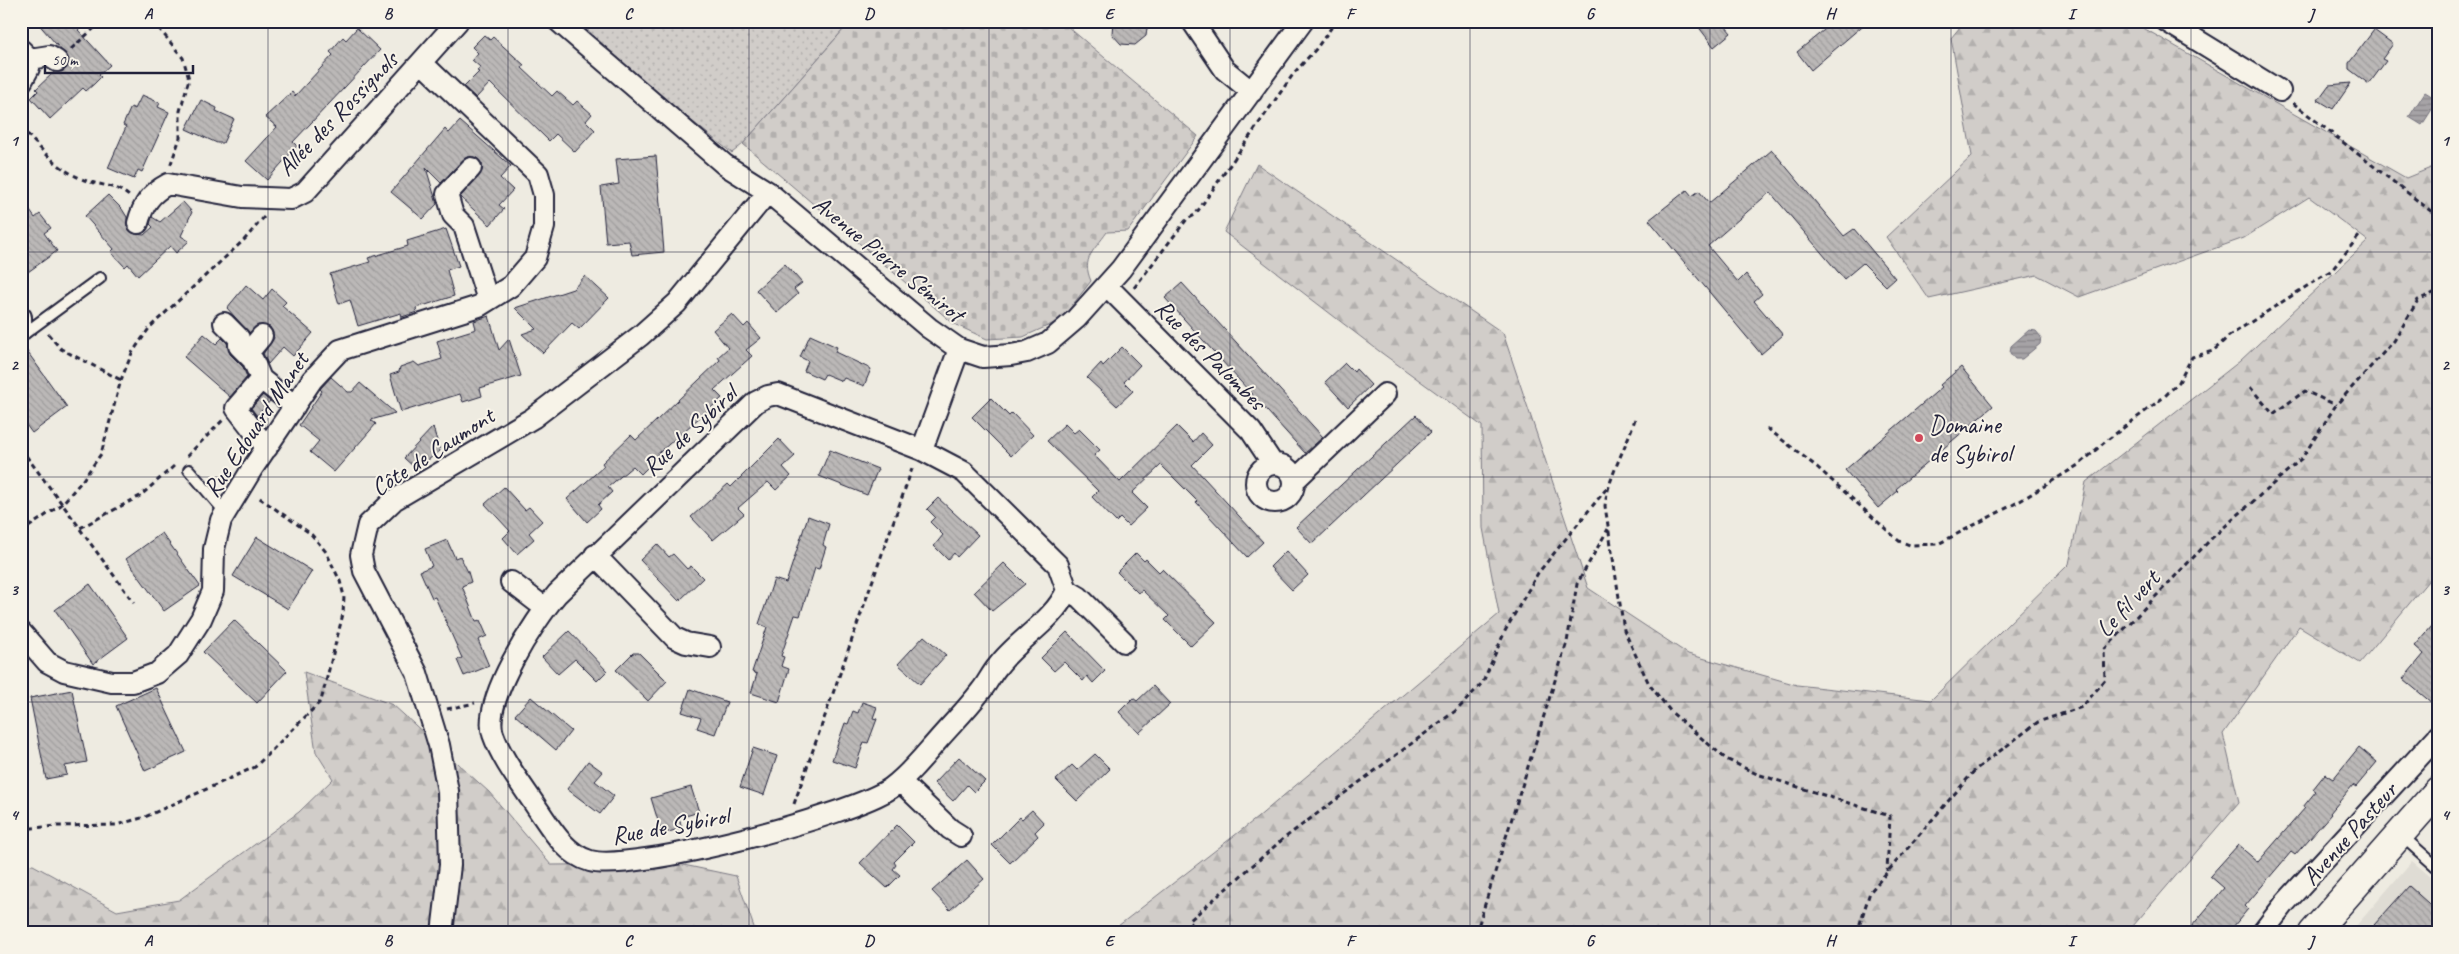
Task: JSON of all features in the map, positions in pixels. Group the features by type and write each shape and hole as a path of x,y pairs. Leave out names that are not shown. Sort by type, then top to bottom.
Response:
{"main road":[{"name":"Avenue Pasteur","path":"2313,933 2438,791"}],"street":[{"name":"Allée des Rossignols","path":"168,184 242,197 291,199 305,192 458,21"},
{"name":"Avenue Pierre Sémirot","path":"558,21 725,164 768,192 929,328 959,349 983,357 1011,356 1027,352 1048,343 1113,292 1303,21"},
{"path":"1192,21 1225,70 1252,92"},
{"path":"2166,21 2280,91"},
{"path":"22,81 29,68 25,54 48,56 57,61"},
{"name":"Rue Edouard Manet","path":"24,642 48,662 64,671 84,677 112,682 133,682 157,673 178,655 202,619 213,592 214,549 221,520 312,380 340,350 478,306 511,286 535,258 544,227 544,195 538,174 422,63"},
{"path":"471,168 447,194 453,215 464,226 488,300"},
{"path":"140,216 158,190 168,184"},
{"name":"Côte de Caumont","path":"442,933 450,864 448,791 431,714 417,673 364,571 361,555 368,525 394,500 533,418 640,336 677,303 768,192"},
{"name":"Rue des Palombes","path":"1113,292 1251,431 1272,464"},
{"path":"224,323 239,338 239,346 253,360 261,379 294,406"},
{"path":"247,354 262,336"},
{"path":"921,449 959,349"},
{"path":"261,379 236,408 267,448"},
{"name":"Rue de Sybirol","path":"778,394 921,449 964,472 1058,565 1067,590 1062,602 1013,648 981,692 900,781 870,800 786,827 707,848 641,860 606,864 589,861 571,851 555,835 505,756 493,733 491,718 498,692 545,608 595,555 756,402 768,396 778,394"},
{"path":"1295,480 1384,394"},
{"path":"1272,464 1283,465 1291,471 1295,480 1293,492 1285,500 1270,502 1262,498 1256,490 1256,479 1263,468 1272,464"},
{"path":"595,555 675,638 686,643 710,647"},
{"path":"511,582 545,608"},
{"path":"1067,590 1079,597 1124,642"},
{"name":"Avenue Pasteur","path":"2262,933 2286,902 2438,736"},
{"path":"900,781 950,829 961,836"}],"lane":[{"path":"21,336 27,323 100,278"},
{"path":"189,470 226,513"},
{"path":"2399,834 2438,868"}],"path":[{"path":"57,61 102,21"},
{"path":"152,21 183,58 189,79 180,111 180,138 170,164 168,184"},
{"path":"1113,292 1136,286 1187,219 1196,215 1251,131 1336,21"},
{"path":"2280,91 2309,117 2432,212 2438,214"},
{"path":"21,127 63,170 83,180 122,189 140,216"},
{"path":"21,532 62,505 101,454 121,380 132,353 150,327 245,239 262,221 273,198"},
{"path":"1767,428 1817,467 1899,541 1910,545 1938,544 2020,501 2080,464 2106,440 2164,397 2179,382 2192,357 2213,351 2228,336 2332,270 2359,236"},
{"name":"Le fil vert","path":"1858,933 1870,892 1975,770 2038,722 2082,707 2105,680 2104,650 2212,538 2302,458 2336,405 2394,341 2418,300 2438,291"},
{"path":"27,323 61,349 121,380"},
{"path":"2250,386 2273,414 2305,391 2336,405"},
{"path":"80,528 140,496 200,445 236,408"},
{"path":"1199,933 1189,921 1283,839 1458,709 1482,682 1506,631 1538,573 1607,488 1627,445 1635,419"},
{"path":"21,449 134,603"},
{"path":"786,827 874,572 921,449"},
{"path":"21,829 56,826 116,825 145,817 255,768 321,701 343,614 344,596 333,565 326,552 311,534 242,486"},
{"path":"1607,488 1605,506 1624,630 1649,684 1671,712 1726,759 1757,774 1890,816 1887,872"},
{"path":"1476,933 1568,642 1577,584 1609,528"}],"shaded area":[{"path":"2425,92 2438,100 2422,125 2409,117"},
{"path":"2029,330 2036,331 2041,337 2040,344 2022,359 2015,359 2010,353 2011,346"},
{"path":"2412,861 2438,883 2438,933 2350,933"}],"green space":[{"path":"578,21 851,21 743,144 732,153 649,87"},
{"path":"851,21 1061,21 1198,136 1128,231 1107,232 1088,260 1088,273 1091,281 1061,320 1023,337 987,339 954,324 743,144"},
{"path":"1965,21 2131,21 2406,178 2438,165 2438,569 2360,663 2299,626 2223,734 2239,802 2127,933 1109,933 1257,818 1499,614 1483,528 1482,426 1379,351 1224,232 1257,164 1503,333 1588,588 1688,654 1797,685 1931,700 2069,564 2086,482 2240,361 2368,241 2309,197 2244,238 2079,297 2037,275 1929,299 1886,237 1972,156 1951,38"},
{"path":"304,672 393,705 489,792 551,865 679,864 736,876 756,933 21,933 21,866 33,865 117,911 179,900 299,812 333,779 316,752"}],"building":[{"path":"36,21 88,21 78,30 110,65 99,75 101,77 94,84 86,91 83,88 50,119 31,98 38,91 36,89 54,72 62,72 67,68 69,59"},
{"path":"1113,21 1148,21 1146,36 1135,45 1121,44 1112,34"},
{"path":"1694,21 1721,21 1731,33 1714,47"},
{"path":"1835,21 1868,21 1811,70 1797,52"},
{"path":"357,28 380,50 293,142 297,146 267,180 246,161 277,127 265,117 292,92 295,96 333,55 330,52 343,37 346,40"},
{"path":"2374,30 2393,44 2382,59 2386,61 2369,84 2349,69 2349,63"},
{"path":"484,35 490,40 493,37 524,65 522,68 552,96 557,91 573,105 577,101 592,114 586,121 595,130 575,152 556,134 549,141 490,83 476,98 464,87 479,72 477,71 480,67 472,60 478,53 472,47"},
{"path":"2351,83 2333,109 2318,100 2329,85"},
{"path":"142,95 160,103 158,107 169,112 142,172 138,170 134,179 108,168 126,127 123,125 131,107 135,109"},
{"path":"201,100 217,108 216,111 234,119 223,143 217,143 186,129"},
{"path":"460,121 511,166 500,178 513,190 499,205 504,209 490,225 460,197 482,171 482,164 474,157 463,160 441,183 426,168 437,204 423,219 391,192 445,129 449,133"},
{"path":"1772,150 1844,236 1854,229 1895,278 1886,286 1863,263 1844,279 1770,192 1708,246 1738,282 1746,274 1762,294 1754,301 1783,335 1761,354 1649,220 1687,190 1692,196 1699,191 1709,203"},
{"path":"656,156 664,252 632,255 629,241 606,243 601,187 619,184 616,159"},
{"path":"108,195 127,217 127,226 135,234 144,235 153,227 150,224 152,217 160,222 183,202 192,212 181,236 189,241 176,253 170,246 138,276 128,264 125,267 111,252 114,249 85,216"},
{"path":"21,198 35,218 40,214 51,228 44,233 57,251 21,277"},
{"path":"446,229 459,266 447,270 454,296 416,308 417,312 402,317 401,313 358,326 350,300 339,304 330,274 370,262 368,258 408,246 407,241"},
{"path":"785,264 802,283 794,289 798,294 777,313 756,290"},
{"path":"585,276 609,298 579,329 572,323 543,353 522,334 536,329 515,308 573,289"},
{"path":"1182,283 1323,437 1305,453 1165,298"},
{"path":"246,285 263,300 272,289 286,302 282,306 313,333 293,356 283,347 268,364 263,354 274,338 270,327 258,325 249,333 227,308"},
{"path":"732,314 744,327 748,323 761,338 746,350 752,356 714,390 722,398 653,458 655,460 641,474 633,466 608,487 612,492 598,505 601,509 587,522 567,499 604,466 602,463 631,435 636,440 720,360 718,357 728,348 713,330"},
{"path":"489,316 499,350 509,339 521,376 480,388 482,396 463,402 460,394 401,412 390,375 399,372 400,367 414,362 419,366 442,359 437,341 476,329 474,321"},
{"path":"204,334 216,344 222,338 227,343 230,354 243,367 247,377 230,397 184,357"},
{"path":"810,335 837,347 835,352 871,369 864,386 844,378 842,381 825,374 822,379 804,371 808,361 800,357"},
{"path":"21,343 67,407 32,433 21,418"},
{"path":"1122,347 1140,365 1124,382 1133,391 1117,406 1087,378 1101,363 1103,366"},
{"path":"1345,363 1354,372 1356,369 1371,385 1348,407 1325,382"},
{"name":"Domaine de Sybirol","path":"1961,367 1993,406 1896,489 1898,491 1878,508 1845,470 1942,387 1940,385"},
{"path":"331,377 348,392 352,392 360,383 395,413 371,420 376,424 334,472 310,452 319,441 299,425 322,391 320,389"},
{"path":"263,395 270,401 257,416 251,408"},
{"path":"991,398 1009,416 1012,413 1033,435 1011,456 972,417"},
{"path":"1416,415 1431,432 1312,544 1296,527"},
{"path":"1065,424 1074,433 1079,429 1100,450 1094,455 1120,482 1177,426 1193,442 1201,433 1212,445 1192,465 1263,542 1247,557 1197,501 1161,465 1132,493 1147,508 1128,526 1120,518 1116,522 1092,497 1098,491 1047,441"},
{"path":"433,427 440,451 416,469 404,458"},
{"path":"779,439 795,456 783,467 791,476 776,490 768,482 738,508 744,514 713,540 691,517 728,484 731,487"},
{"path":"830,450 878,469 867,495 819,476"},
{"path":"504,487 525,510 529,507 542,521 529,533 534,539 517,554 503,538 510,531 485,504"},
{"path":"938,498 978,535 957,557 954,553 948,560 934,546 943,535 930,522 935,517 927,509"},
{"path":"808,516 829,524 823,545 826,547 819,569 815,568 800,616 795,615 781,656 784,657 781,666 789,669 779,702 751,693 757,674 752,672 767,627 759,624 774,579 786,583"},
{"path":"162,533 200,586 164,611 126,559"},
{"path":"257,537 312,571 288,609 233,576"},
{"path":"447,540 455,558 460,556 468,572 471,582 462,586 476,621 480,620 487,636 478,640 489,666 464,676 457,660 462,658 435,597 432,598 420,571 432,566 425,549"},
{"path":"657,544 669,557 673,554 687,569 691,566 703,578 679,601 640,560"},
{"path":"1286,551 1308,575 1292,590 1270,567"},
{"path":"1136,553 1144,561 1146,559 1159,572 1162,569 1216,622 1191,646 1165,620 1169,616 1142,590 1138,593 1117,572"},
{"path":"1004,563 1025,584 992,611 974,592"},
{"path":"90,584 128,638 93,664 55,610"},
{"path":"2438,619 2438,708 2403,679 2424,654 2415,646"},
{"path":"234,620 287,671 257,703 203,652"},
{"path":"569,631 607,671 597,681 575,659 558,674 542,657"},
{"path":"1067,632 1105,671 1093,683 1087,676 1083,681 1064,662 1054,671 1041,658"},
{"path":"924,636 946,655 920,684 898,664"},
{"path":"633,653 639,653 667,681 648,701 616,670"},
{"path":"1153,686 1170,704 1139,733 1119,712 1133,698 1137,701"},
{"path":"156,688 186,752 145,771 116,706"},
{"path":"690,689 727,702 715,734 697,728 701,718 682,712"},
{"path":"72,690 87,762 65,766 67,775 46,779 30,698"},
{"path":"531,697 571,731 556,750 515,715"},
{"path":"862,702 877,707 873,718 877,719 868,743 864,742 855,768 832,760 845,723 848,724 853,711 858,713"},
{"path":"2359,747 2377,762 2356,787 2353,785 2331,814 2295,855 2291,852 2245,906 2248,909 2228,933 2186,933 2224,888 2210,876 2238,845 2258,862 2305,808 2303,807 2316,791 2313,789 2325,774 2333,779"},
{"path":"753,748 777,756 764,795 740,787"},
{"path":"1095,754 1110,769 1077,801 1056,780 1072,765 1077,770"},
{"path":"959,757 985,781 974,792 967,785 953,801 934,783"},
{"path":"588,761 603,772 595,781 614,796 600,814 567,789"},
{"path":"691,787 699,812 679,818 682,828 662,834 651,798"},
{"path":"1032,810 1044,823 1035,832 1038,836 1010,863 992,845 1020,817 1022,819"},
{"path":"897,825 914,842 894,862 896,865 893,869 900,875 887,888 860,863"},
{"path":"967,860 984,879 950,910 932,891"},
{"path":"2409,886 2438,912 2438,933 2383,933 2374,925"}],"place":[{"name":"Domaine de Sybirol","path":"1919,438"}]}
